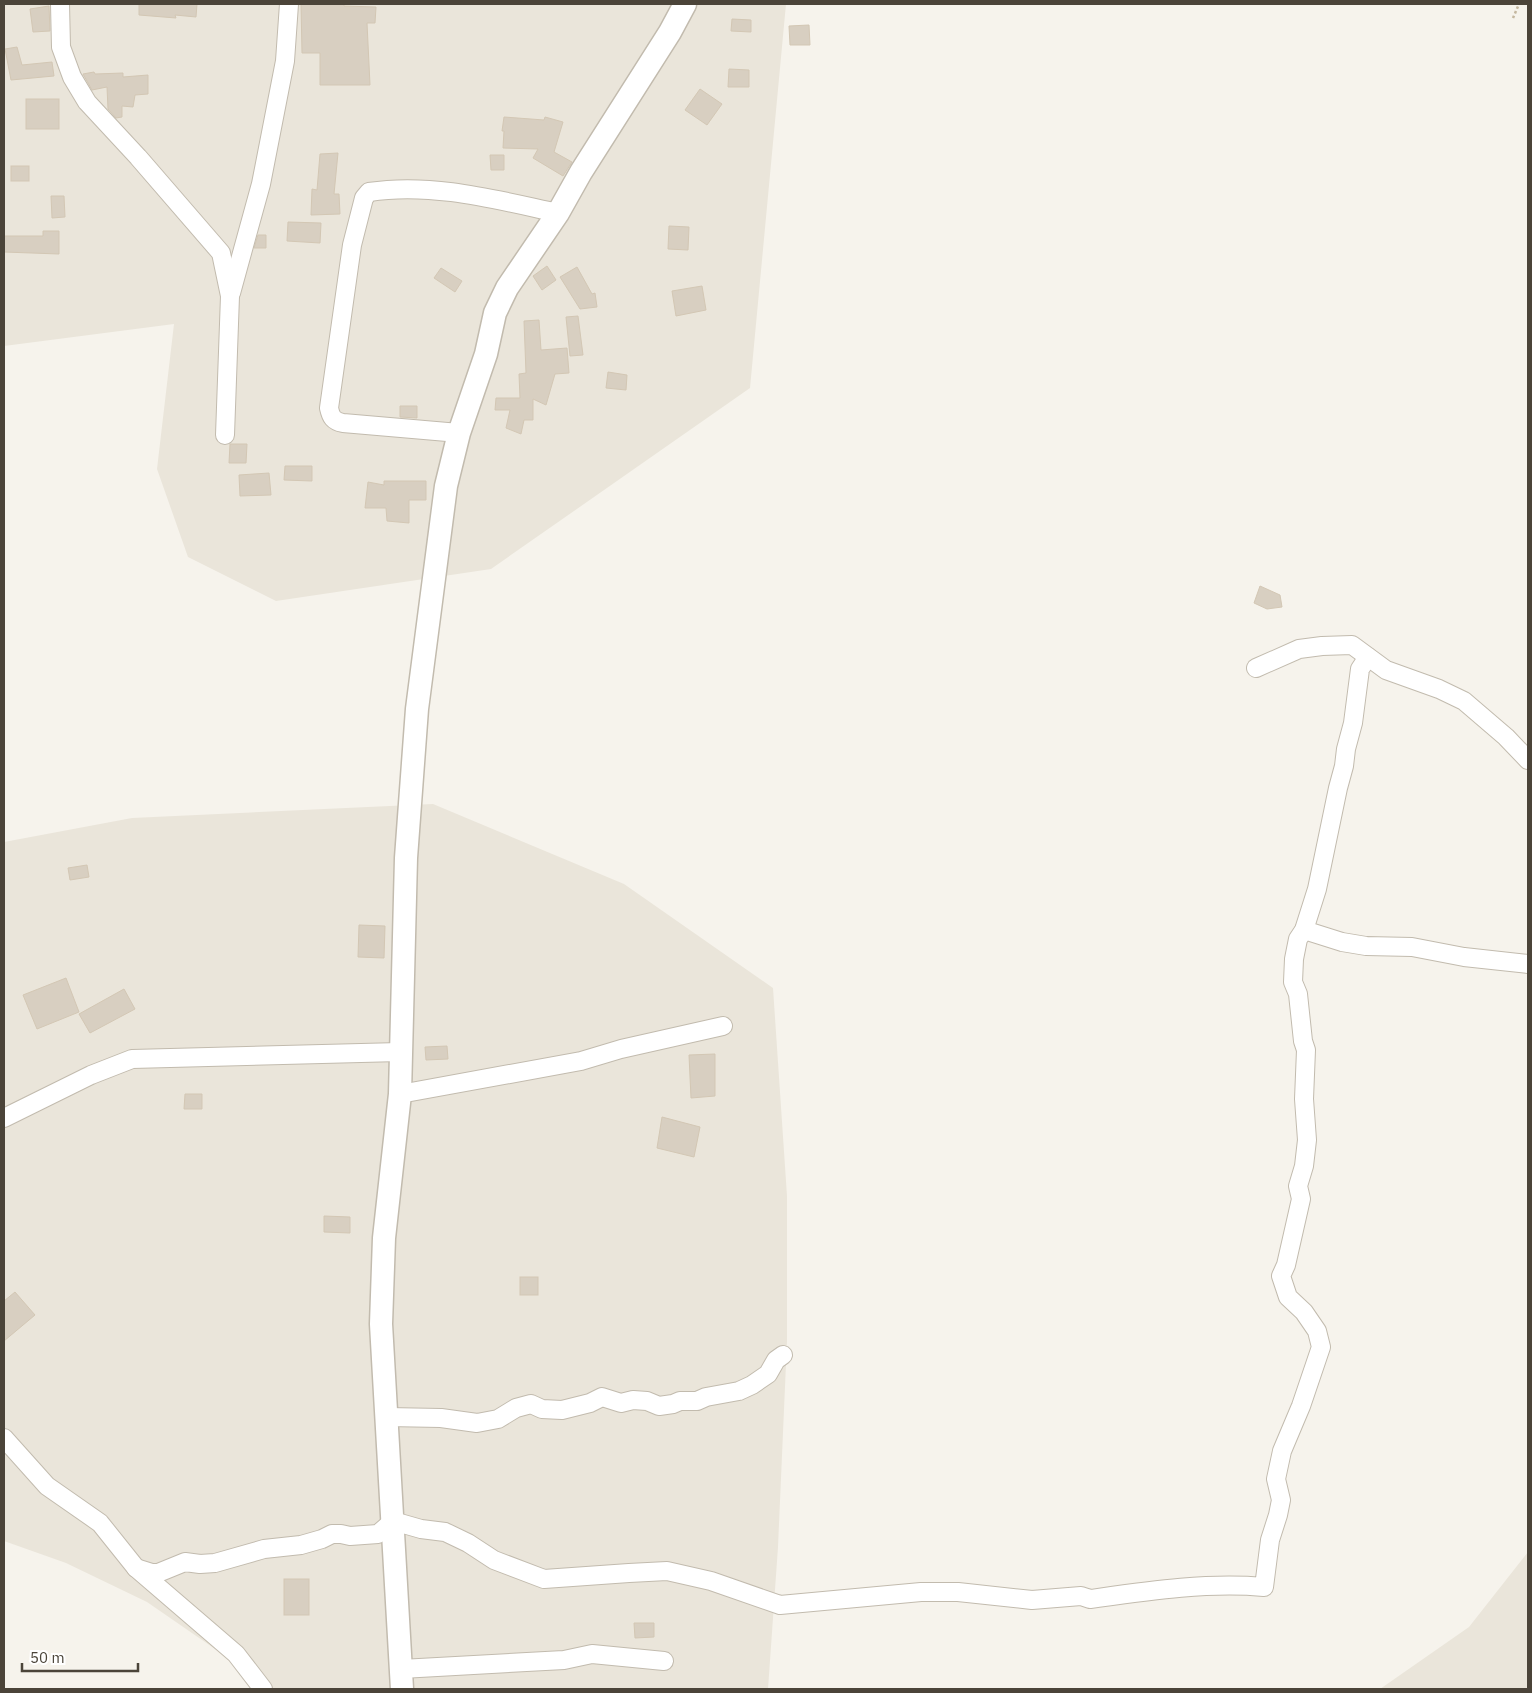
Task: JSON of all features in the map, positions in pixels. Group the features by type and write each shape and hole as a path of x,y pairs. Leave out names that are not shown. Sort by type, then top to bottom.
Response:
{"street":[{"path":"60,4 61,47 72,77 87,102 138,157 221,253 230,296"},
{"path":"225,435 230,296 261,184 285,61 289,4"},
{"path":"664,1661 592,1654 564,1660 402,1679 381,1324 384,1238 400,1094 406,858 418,708 446,486 459,433 486,354 495,313 507,288 558,212 581,172 670,32 685,4"},
{"path":"459,433 343,423 336,422 331,417 329,408 342,311 352,245 364,198 369,192 413,188 476,196 558,212"},
{"path":"1256,668 1299,649 1352,645 1386,670 1464,701 1492,724 1528,760"},
{"path":"393,1522 421,1529 445,1532 468,1543 494,1560 544,1580 630,1572 667,1571 711,1581 780,1606 921,1592 958,1592 1032,1600 1081,1596 1090,1599 1150,1591 1202,1587 1245,1585 1264,1587 1270,1540 1281,1500 1276,1479 1282,1451 1301,1406 1321,1346 1317,1331 1304,1312 1288,1297 1281,1276 1286,1265 1301,1199 1298,1186 1304,1166 1306,1140 1304,1099 1306,1050 1298,994 1293,982 1294,959 1298,939 1304,930 1317,889 1353,723 1360,669 1368,657"},
{"path":"1304,930 1342,942 1366,946 1412,947 1464,957 1528,964"},
{"path":"400,1094 581,1061 621,1049 723,1026"},
{"path":"4,1118 90,1075 132,1059 400,1052"},
{"path":"387,1417 441,1418 477,1422 498,1419 516,1408 531,1404 542,1409 562,1410 590,1403 602,1397 621,1403 633,1400 647,1401 659,1406 680,1401 697,1401 706,1396 739,1391 752,1385 768,1374 776,1360 783,1354"},
{"path":"4,1438 47,1486 100,1523 136,1568 236,1654 263,1689"},
{"path":"136,1568 158,1572 185,1562 215,1563 264,1548 301,1546 332,1534 350,1536 378,1534 393,1522"}],"path":[{"path":"1513,18 1518,4"}],"shaded area":[{"path":"4,4 786,4 750,388 491,569 276,601 188,557 157,469 174,324 4,346"},
{"path":"433,804 624,884 773,988 787,1196 787,1341 778,1547 768,1689 273,1689 147,1602 66,1563 4,1541 4,842 132,818"},
{"path":"1528,1552 1528,1689 1380,1689 1469,1627"}],"building":[{"path":"139,4 197,4 196,17 175,15 176,18 139,15"},
{"path":"301,4 344,4 344,6 376,7 375,23 367,23 370,85 320,85 320,53 302,53"},
{"path":"49,6 50,31 33,32 30,9"},
{"path":"732,19 751,20 751,32 731,31"},
{"path":"809,25 810,45 790,45 789,26"},
{"path":"17,47 22,65 52,62 54,76 11,80 5,49"},
{"path":"729,69 749,70 749,87 728,87"},
{"path":"94,72 95,74 123,73 123,77 148,75 148,94 135,95 133,107 122,106 122,117 116,118 108,109 107,87 92,90 83,74"},
{"path":"700,89 722,104 707,125 685,110"},
{"path":"26,99 59,99 59,129 26,129"},
{"path":"504,117 544,120 545,117 563,122 554,152 572,162 563,176 533,158 538,149 503,148 504,131 502,131"},
{"path":"338,153 334,194 339,194 340,214 311,215 312,189 317,190 320,154"},
{"path":"490,155 504,155 504,170 491,170"},
{"path":"11,166 29,166 29,181 11,181"},
{"path":"51,196 64,196 65,217 52,218"},
{"path":"288,222 321,223 320,243 287,241"},
{"path":"669,226 689,227 688,250 668,249"},
{"path":"43,231 59,231 59,254 4,252 4,236 43,236"},
{"path":"258,235 266,235 266,248 254,248"},
{"path":"547,266 556,280 542,290 533,276"},
{"path":"577,267 592,294 595,293 597,307 580,309 560,277"},
{"path":"441,268 462,281 455,292 434,278"},
{"path":"702,286 706,310 676,316 672,291"},
{"path":"578,316 583,355 570,356 566,317"},
{"path":"539,320 541,350 567,348 569,373 555,374 546,405 533,399 533,420 524,420 521,434 506,428 510,410 495,410 496,398 520,398 519,374 526,373 524,321"},
{"path":"608,372 627,375 626,390 606,388"},
{"path":"400,406 417,406 417,418 400,417"},
{"path":"230,444 247,444 246,463 229,463"},
{"path":"285,466 312,466 312,481 284,480"},
{"path":"269,473 271,495 240,496 239,475"},
{"path":"384,481 426,481 426,500 409,500 409,523 387,521 386,508 365,508 368,482 384,485"},
{"path":"1260,586 1280,595 1282,607 1267,609 1254,603"},
{"path":"87,865 89,877 70,880 68,868"},
{"path":"359,925 385,926 384,958 358,957"},
{"path":"66,978 79,1012 37,1029 23,995"},
{"path":"124,989 135,1009 90,1033 79,1014"},
{"path":"447,1046 448,1059 426,1060 425,1047"},
{"path":"715,1054 715,1096 691,1098 689,1055"},
{"path":"185,1094 202,1094 202,1109 184,1109"},
{"path":"662,1117 700,1127 694,1157 657,1148"},
{"path":"324,1216 350,1217 350,1233 324,1232"},
{"path":"520,1277 538,1277 538,1295 520,1295"},
{"path":"15,1292 35,1315 4,1341 4,1301"},
{"path":"284,1579 309,1579 309,1615 284,1615"},
{"path":"634,1623 654,1623 654,1637 635,1638"}]}
